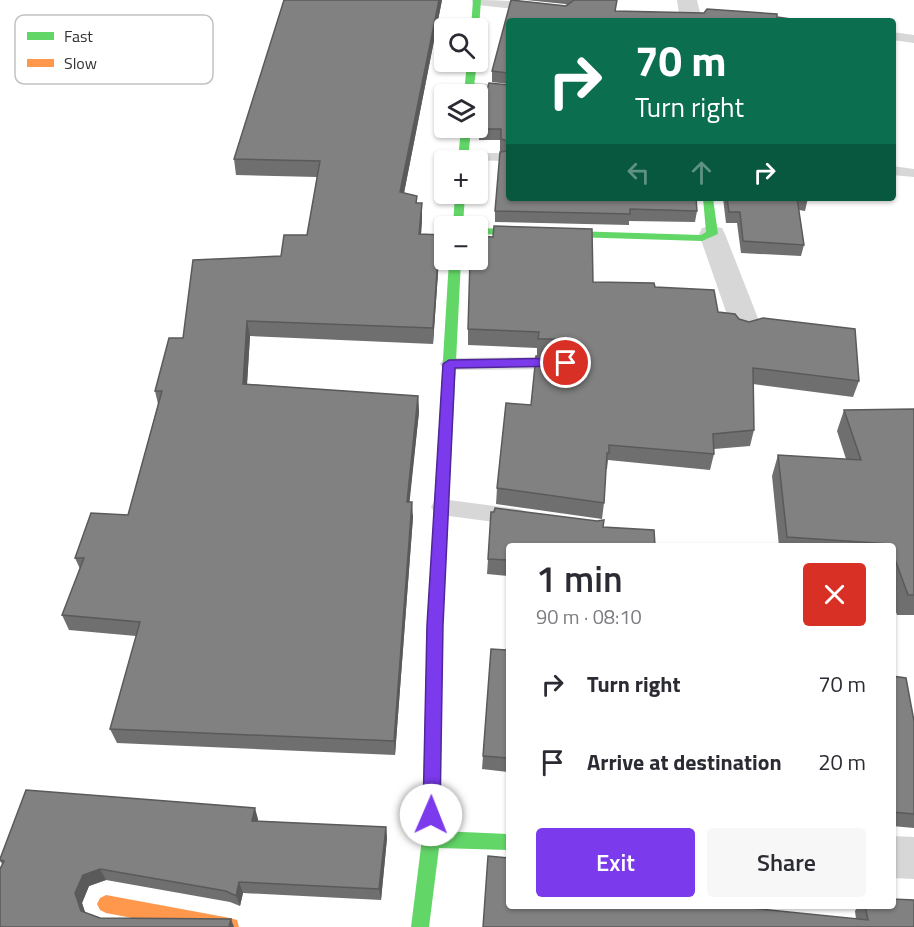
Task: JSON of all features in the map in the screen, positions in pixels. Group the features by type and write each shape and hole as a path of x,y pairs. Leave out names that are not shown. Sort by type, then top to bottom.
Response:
{"street":[{"path":"476,18 477,1"},
{"path":"708,201 712,234 746,326"},
{"path":"488,231 689,238 702,238 712,234"},
{"path":"420,927 431,839 435,625 454,270"},
{"path":"431,839 506,842"},
{"path":"896,857 914,858"},
{"path":"106,904 230,927"}],"lane":[{"path":"477,1 543,8"},
{"path":"896,37 914,39"},
{"path":"488,90 506,90"},
{"path":"488,158 506,157"},
{"path":"896,171 914,173"},
{"path":"449,364 566,363"},
{"path":"441,507 536,519"}],"building":[{"path":"284,0 439,0 400,192 417,196 416,203 422,203 419,234 434,235 434,270 437,270 433,328 247,321 243,384 418,396 407,502 412,502 394,741 110,729 140,622 62,615 84,558 75,558 91,513 128,515 162,391 155,391 169,338 183,338 193,260 281,256 284,235 307,235 320,161 234,159"},
{"path":"511,0 566,6 574,0 617,0 615,11 704,13 707,9 777,14 777,17 784,18 506,18"},
{"path":"506,19 506,73 492,71"},
{"path":"489,83 506,85 506,140 501,139 501,129 488,129"},
{"path":"506,151 506,201 696,201 697,211 630,209 630,214 495,211 500,152"},
{"path":"727,201 797,201 804,245 743,241 740,212 729,212"},
{"path":"494,226 592,229 593,282 654,283 655,287 714,290 718,312 735,314 739,319 749,322 763,318 855,329 859,381 753,368 754,430 713,434 714,454 609,445 604,503 497,488 506,403 531,405 536,356 568,355 575,353 579,347 568,339 538,339 539,332 468,329 470,270 488,270 488,237 493,237"},
{"path":"914,409 914,595 908,595 896,562 896,543 787,537 778,455 861,460 844,410"},
{"path":"495,508 604,520 603,527 654,530 655,543 506,543 506,560 488,559 491,512 494,512"},
{"path":"491,649 506,650 506,758 483,756"},
{"path":"896,677 906,678 914,721 914,814 896,812"},
{"path":"26,790 255,808 252,821 386,827 379,889 239,882 236,896 226,891 100,869 83,875 75,893 81,911 100,918 231,919 229,927 0,927 0,869 4,861 0,859"},
{"path":"488,856 506,858 506,909 761,909 868,920 866,909 896,909 896,899 914,900 914,927 483,927"}],"traffic: fast":[{"path":"476,18 477,0"},
{"path":"470,84 471,72"},
{"path":"464,150 465,138"},
{"path":"488,231 702,238 712,234 708,201"},
{"path":"459,204 459,216"},
{"path":"420,927 431,839 435,625 454,270"},
{"path":"431,839 506,842"}],"traffic: slow":[{"path":"106,904 230,927"}],"route":[{"path":"431,815 435,625 449,364 566,363"}]}
